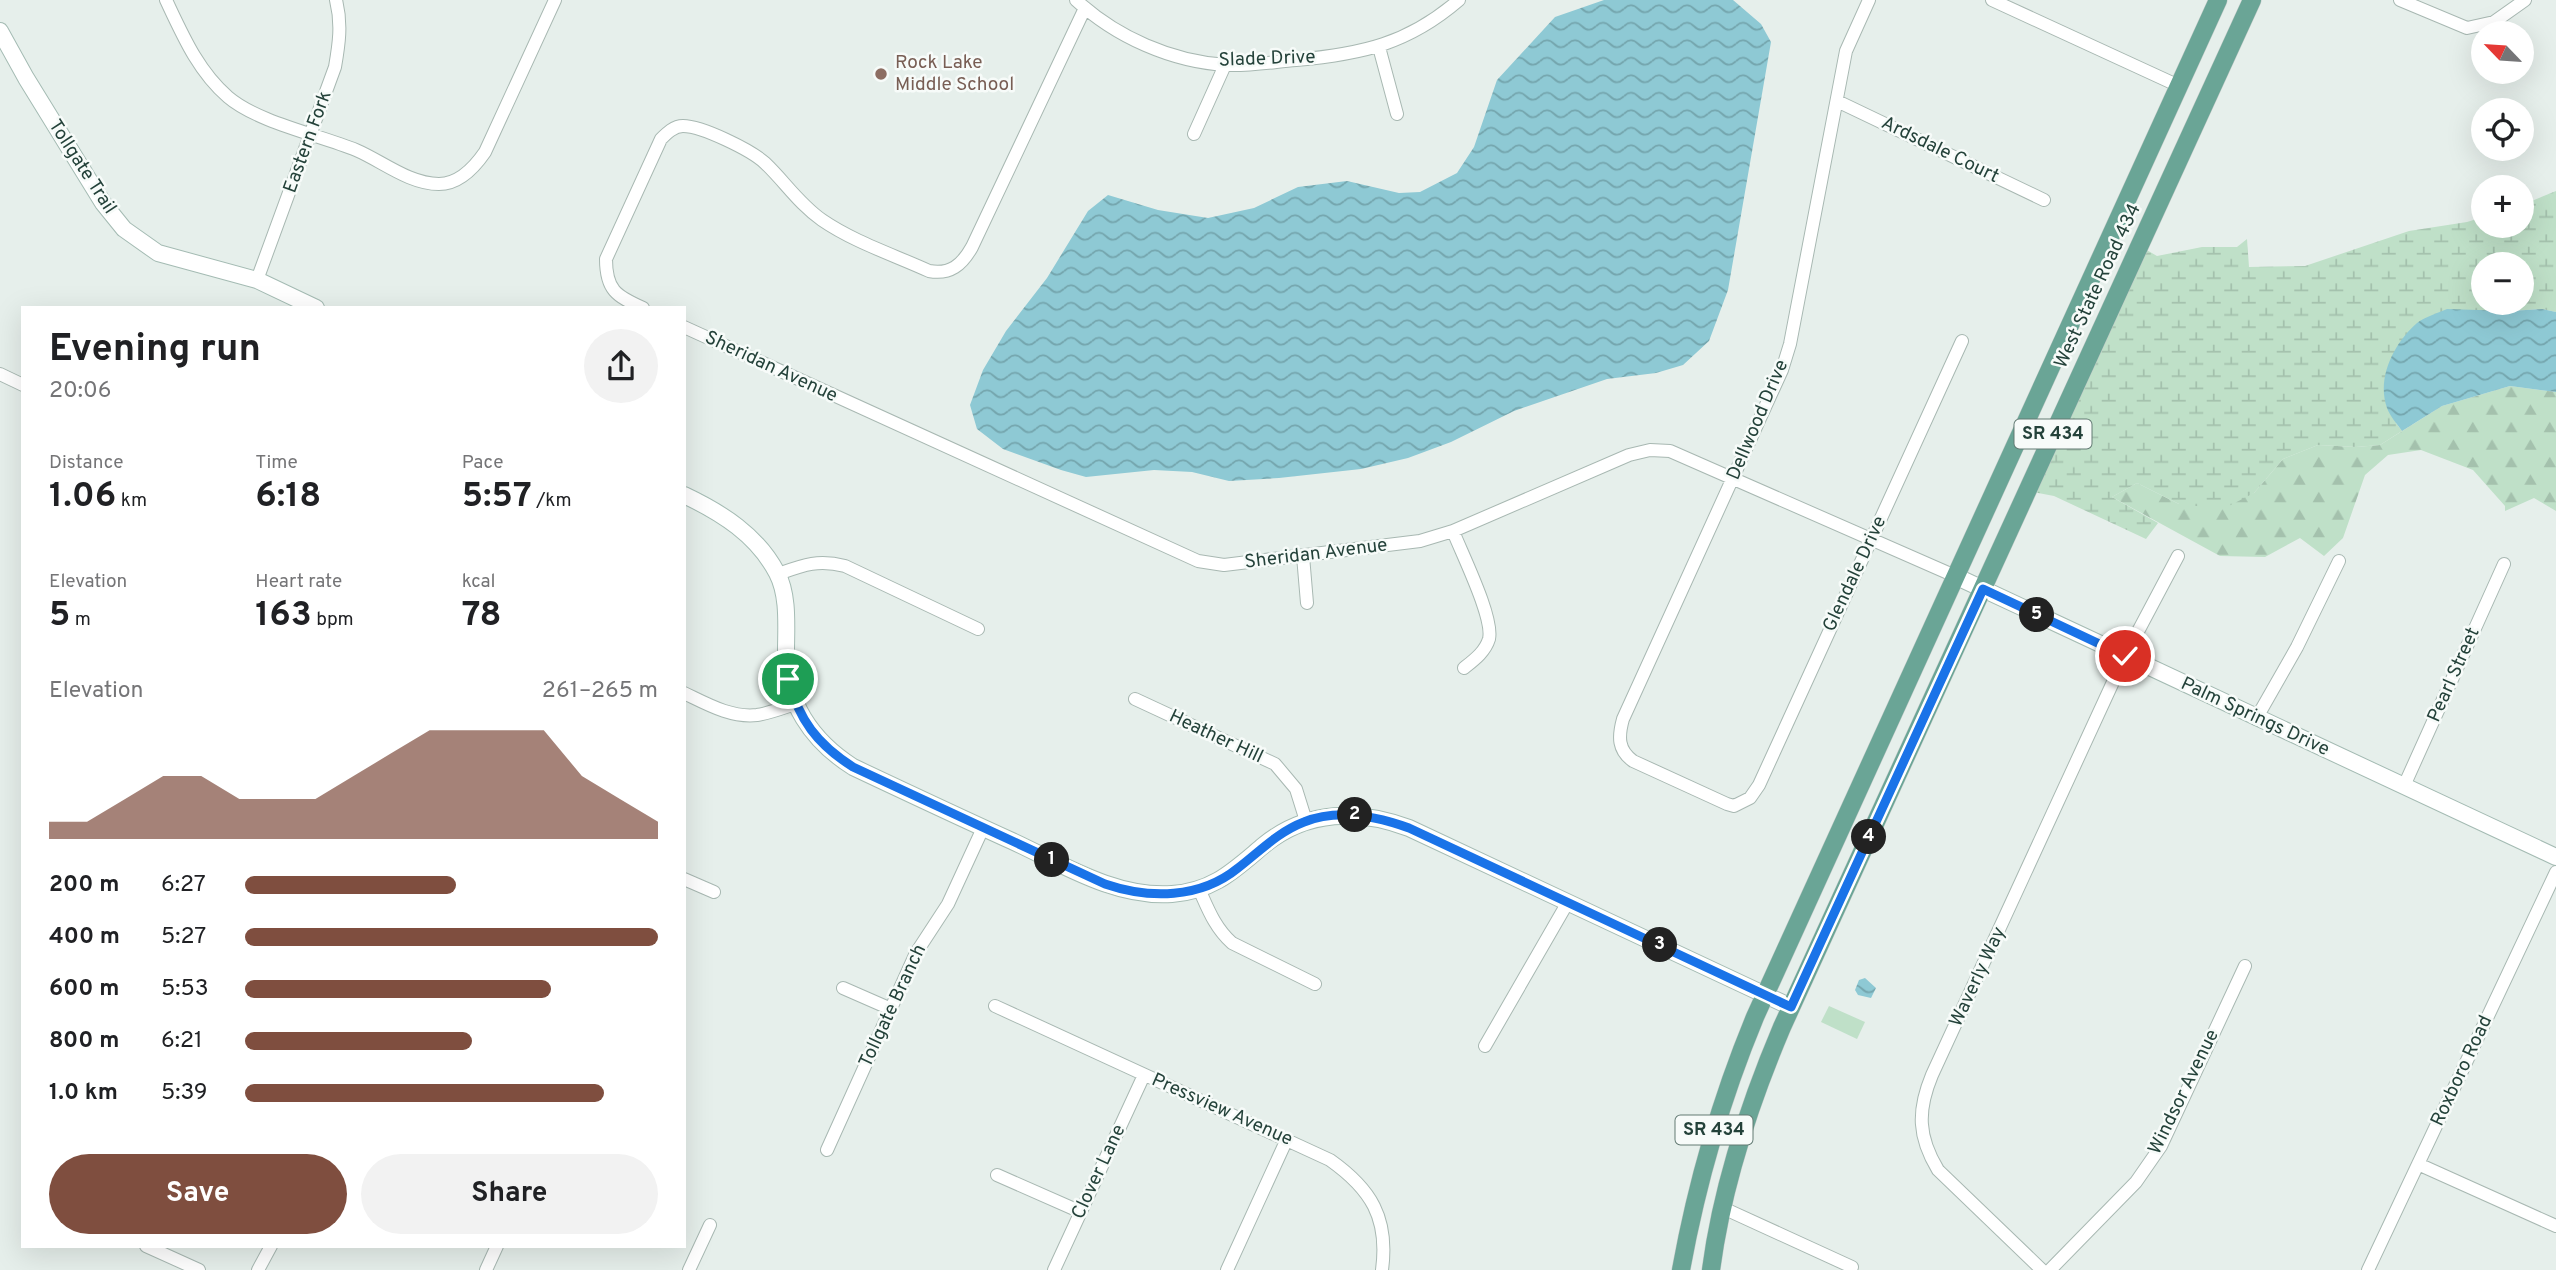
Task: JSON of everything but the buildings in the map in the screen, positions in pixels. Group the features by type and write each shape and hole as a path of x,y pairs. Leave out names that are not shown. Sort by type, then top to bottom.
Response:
{"main road":[{"name":"SR 434","path":"1681,1270 1695,1197 1711,1138 1737,1061 2218,0"},
{"path":"2230,46 2231,18 2238,0"},
{"name":"West State Road 434","path":"1983,589 2252,0"},
{"name":"SR 434","path":"1711,1270 1723,1208 1749,1112 1791,1007 1983,589"}],"street":[{"path":"166,0 191,53 211,81 224,93 256,114 377,159 425,183 440,184 453,181 476,164 485,152 555,0"},
{"name":"Eastern Fork","path":"257,280 337,58 340,14 336,0"},
{"name":"Slade Drive","path":"1081,4 1119,33 1146,45 1183,57 1226,65 1309,59 1379,47 1413,32 1459,0"},
{"name":"Dellwood Drive","path":"1744,803 1734,806 1727,804 1633,761 1625,754 1620,743 1623,719 1782,370 1790,344 1846,51 1868,0"},
{"path":"1992,0 2179,86"},
{"path":"2400,0 2468,28 2494,22 2525,0"},
{"path":"639,306 621,298 611,288 606,277 606,259 661,139 668,131 681,126 699,129 748,151 764,162 801,204 838,230 929,271 940,273 952,270 963,262 972,247 1081,4"},
{"name":"Tollgate Trail","path":"0,31 103,203 124,229 158,253 257,280 312,306"},
{"path":"1379,47 1397,114"},
{"path":"1194,134 1226,65"},
{"name":"Ardsdale Court","path":"1837,101 2044,200"},
{"name":"Sheridan Avenue","path":"686,328 1198,561 1224,565 1420,541 1453,531 1629,455 1650,450 1670,451 1955,576"},
{"name":"Glendale Drive","path":"1744,803 1759,785 1962,341"},
{"path":"0,374 21,384"},
{"path":"686,496 735,523 778,574 783,593 785,656 795,704 815,736 843,761 983,828 1122,890 1174,894 1199,889 1236,870 1271,840 1306,821 1325,816 1360,815 1394,822 1791,1007"},
{"path":"1453,531 1486,612 1490,629 1488,642 1480,654 1464,668"},
{"path":"1303,556 1307,603"},
{"name":"Waverly Way","path":"2042,1270 1938,1170 1926,1150 1922,1130 1923,1107 1930,1080 2125,656 2178,556"},
{"path":"2256,719 2297,647 2339,561"},
{"path":"778,574 809,563 828,562 845,566 978,629"},
{"name":"Pearl Street","path":"2404,786 2504,564"},
{"name":"Palm Springs Drive","path":"1955,576 2556,857"},
{"path":"686,694 719,709 739,714 757,715 795,704"},
{"name":"Heather Hill","path":"1135,699 1275,764 1296,789 1306,821"},
{"name":"Tollgate Branch","path":"827,1150 920,946 948,904 983,828"},
{"name":"Roxboro Road","path":"2368,1270 2556,872"},
{"path":"686,879 714,892"},
{"path":"1199,889 1222,935 1232,943 1315,984"},
{"path":"1485,1045 1568,902"},
{"name":"Windsor Avenue","path":"2050,1270 2136,1182 2161,1146 2245,966"},
{"path":"843,988 891,1009"},
{"name":"Pressview Avenue","path":"995,1006 1330,1160 1349,1173 1376,1206 1384,1243 1382,1270"},
{"name":"Clover Lane","path":"1054,1270 1144,1075"},
{"path":"1227,1270 1287,1139"},
{"path":"2418,1164 2556,1226"},
{"path":"997,1175 1081,1212"},
{"path":"1723,1208 1852,1268 1850,1270"},
{"path":"689,1270 710,1225"},
{"path":"150,1248 200,1270"},
{"path":"258,1270 270,1248"},
{"path":"486,1270 496,1248"}],"green space":[{"path":"2556,191 2556,312 2534,310 2534,252 2471,252 2471,315 2506,315 2396,423 2402,431 2380,445 2318,445 2283,459 2254,493 2223,509 2179,504 2137,483 2112,497 2158,523 2146,539 2054,496 2033,492 2145,249 2157,256 2202,247 2237,247 2247,239 2249,267 2305,266 2409,231 2471,221 2471,238 2534,238 2534,200"},
{"path":"2510,386 2556,392 2556,511 2534,498 2505,511 2505,506 2473,470 2421,450 2388,455 2365,475 2343,538 2324,556 2300,538 2265,557 2220,556 2112,497 2137,483 2179,504 2254,493 2283,459 2318,445 2380,445 2442,406"},
{"path":"1829,1006 1865,1022 1857,1039 1821,1022"}],"water":[{"path":"1604,0 1733,0 1761,24 1771,42 1728,290 1709,341 1683,365 1656,373 1607,379 1514,411 1451,442 1408,458 1361,469 1279,478 1229,481 1192,472 1154,470 1086,477 1003,449 977,429 970,405 983,370 1006,331 1047,278 1088,211 1108,195 1158,210 1208,218 1254,208 1298,187 1347,181 1399,193 1420,192 1457,173 1474,147 1497,80 1555,17"},
{"path":"2447,309 2471,310 2471,315 2534,315 2534,310 2542,309 2556,312 2556,392 2510,386 2442,406 2402,431 2388,411 2384,396 2386,372 2401,340 2417,323"},
{"path":"1865,978 1876,988 1871,998 1858,995 1855,990 1859,980"}],"place":[{"name":"Rock Lake Middle School","path":"881,74"}],"route":[{"path":"788,679 795,704 815,736 833,754 853,767 1122,890 1174,894 1199,889 1236,870 1277,836 1306,821 1342,815 1378,818 1409,828 1791,1007 1983,589 2125,656"}]}
